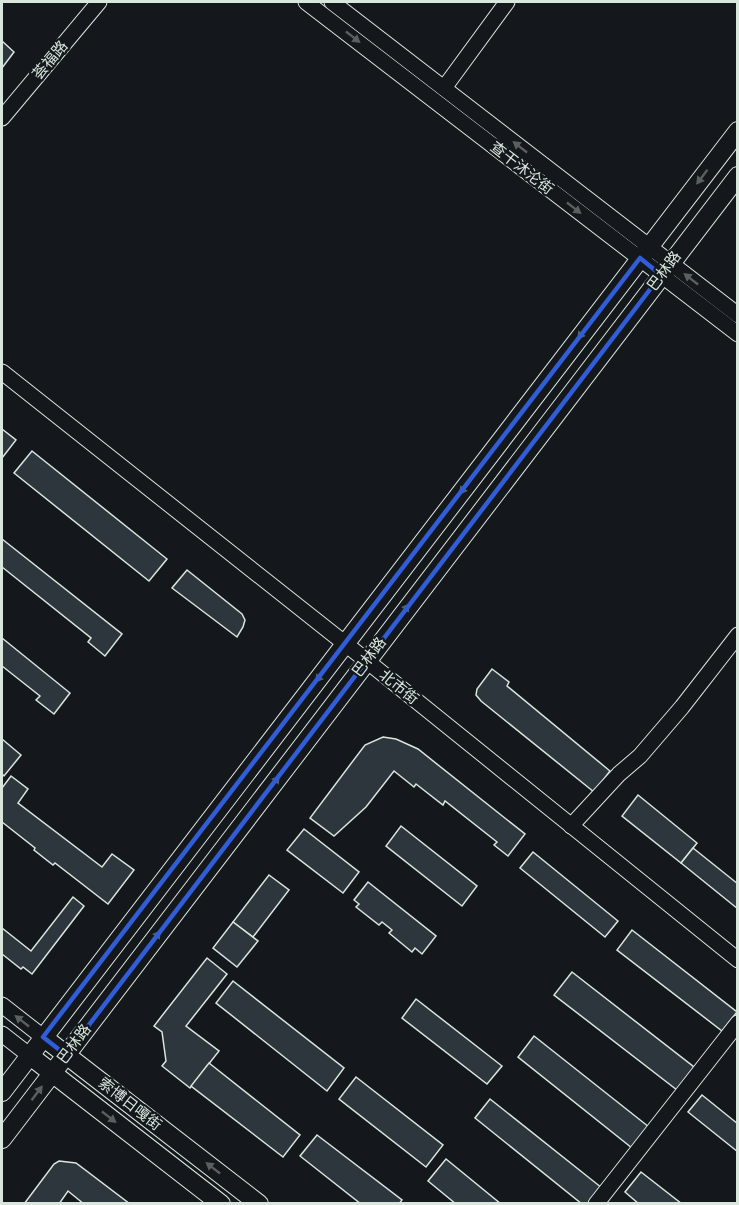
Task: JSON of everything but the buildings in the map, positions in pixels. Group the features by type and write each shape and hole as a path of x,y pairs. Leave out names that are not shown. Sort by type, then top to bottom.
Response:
{"main road":[{"name":"巴林路","path":"2,1092 738,131"},
{"name":"巴林路","path":"2,1139 738,176"},
{"name":"索博日嘎街","path":"43,1037 259,1203"},
{"name":"索博日嘎街","path":"29,1055 221,1203"}],"street":[{"name":"荟福路","path":"2,118 99,2"},
{"name":"查干沐沦街","path":"306,2 644,252 738,334"},
{"name":"查干沐沦街","path":"332,2 444,88 644,252"},
{"path":"444,88 507,2"},
{"name":"查干沐沦街","path":"666,269 738,315"},
{"name":"北市街","path":"2,372 367,661 738,960"},
{"path":"571,826 619,774 640,756 682,707 738,634"},
{"name":"索博日嘎街","path":"2,1005 43,1037"},
{"path":"596,1203 738,1023"},
{"name":"索博日嘎街","path":"2,1034 29,1055"}],"highlighted area":[{"path":"640,258 661,275 66,1055 43,1037"}]}
